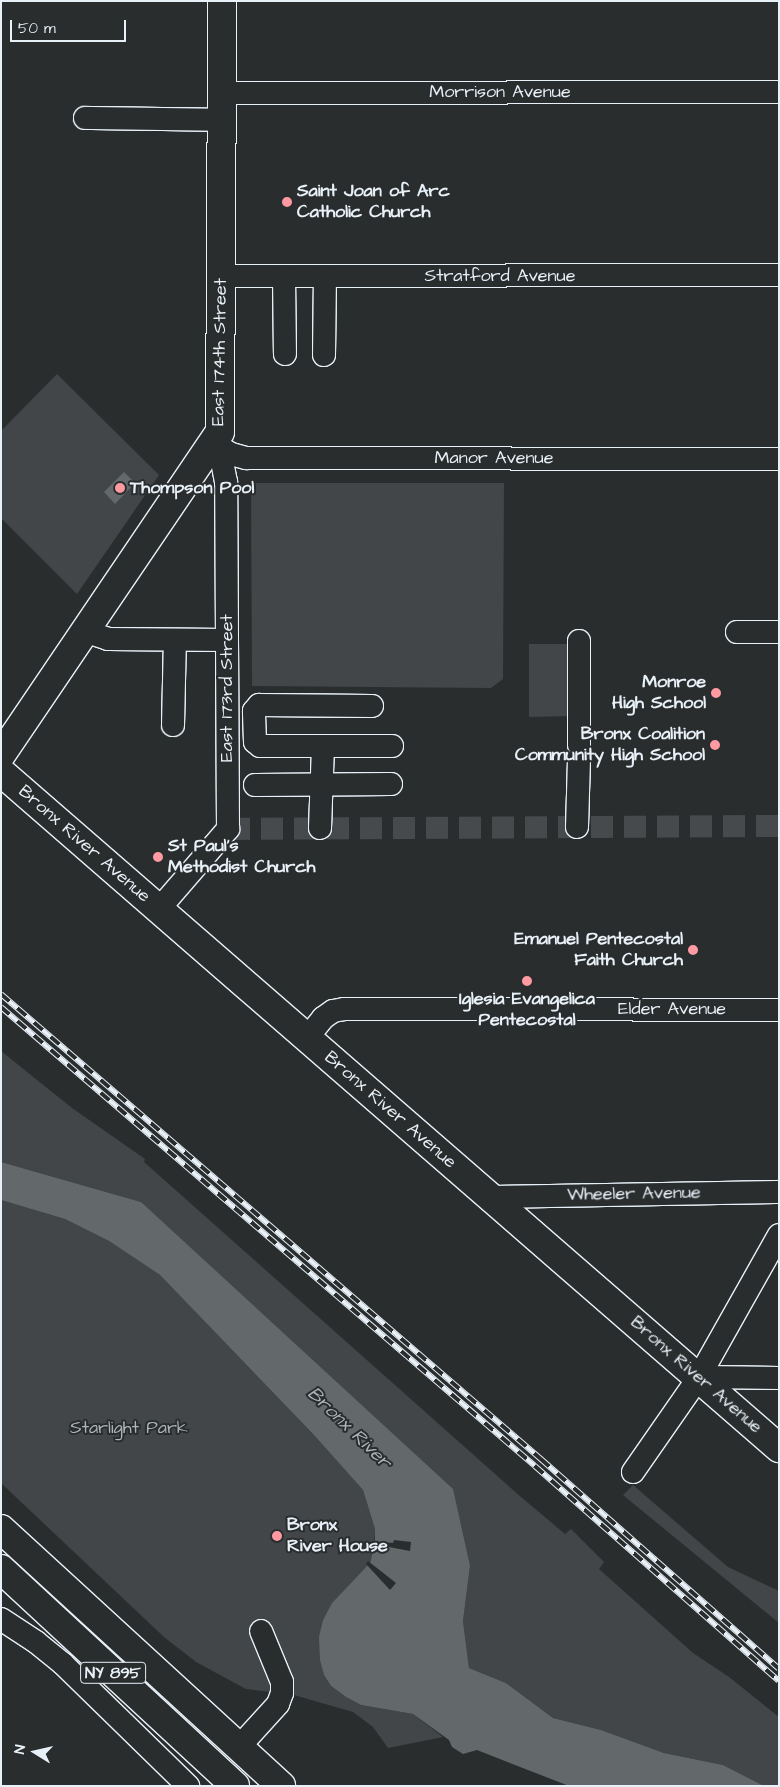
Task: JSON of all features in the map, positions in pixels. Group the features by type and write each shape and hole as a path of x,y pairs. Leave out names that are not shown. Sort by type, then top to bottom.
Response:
{"main road":[{"name":"East 174th Street","path":"1,755 214,443 221,429 222,1"},
{"name":"Bronx River Avenue","path":"1,772 779,1448"},
{"name":"NY 895","path":"1,1529 281,1785"},
{"name":"NY 895","path":"3,1575 235,1786"}],"street":[{"name":"Morrison Avenue","path":"85,118 222,106 779,92"},
{"name":"Stratford Avenue","path":"221,276 779,275"},
{"path":"284,276 285,354"},
{"path":"324,355 325,276"},
{"name":"Manor Avenue","path":"214,443 231,454 246,458 779,459"},
{"name":"East 173rd Street","path":"159,909 228,829 226,482 222,462 214,443"},
{"path":"84,631 108,639 227,640"},
{"path":"737,632 779,632"},
{"path":"173,725 175,640"},
{"path":"577,827 579,641"},
{"path":"372,706 259,706 254,710 255,742 260,746 392,746"},
{"path":"320,828 324,746"},
{"path":"255,785 391,784"},
{"name":"Elder Avenue","path":"307,1038 323,1018 333,1011 344,1009 779,1010"},
{"name":"Wheeler Avenue","path":"490,1197 779,1192"},
{"path":"633,1472 698,1378 779,1235"},
{"path":"698,1378 779,1378"},
{"path":"3,1575 28,1554"},
{"path":"1,1619 36,1642 63,1664 188,1786"},
{"path":"239,1747 278,1704 282,1693 282,1682 261,1631"}],"green space":[{"path":"57,374 159,475 77,594 1,518 1,431"},
{"path":"251,483 504,483 503,679 491,688 252,686"},
{"path":"529,644 570,644 570,716 529,717"},
{"path":"1,1051 72,1108 145,1159 144,1162 521,1497 565,1534 571,1529 604,1562 599,1569 693,1653 729,1677 779,1717 779,1786 764,1786 723,1765 664,1753 601,1730 553,1718 506,1683 469,1668 463,1621 470,1566 141,1202 1,1162"},
{"name":"Starlight Park","path":"1,1200 65,1219 109,1241 160,1275 313,1434 363,1490 375,1529 374,1552 368,1566 332,1603 323,1620 324,1675 331,1686 361,1705 413,1714 443,1737 388,1748 373,1727 353,1712 294,1695 246,1689 196,1662 164,1637 1,1483"},
{"path":"633,1485 728,1567 779,1591 779,1623 623,1495"}],"water":[{"name":"Thompson Pool","path":"124,472 135,483 115,504 104,492"},
{"name":"Bronx River","path":"1,1162 141,1202 453,1489 470,1566 463,1621 469,1668 506,1683 553,1718 601,1730 664,1753 723,1765 764,1786 569,1786 477,1750 463,1754 452,1747 449,1740 413,1714 361,1705 331,1686 324,1675 320,1660 319,1637 323,1620 332,1603 370,1563 375,1544 375,1529 363,1490 313,1434 160,1275 109,1241 65,1219 1,1200"}],"pier":[{"path":"394,1540 411,1542 410,1551 373,1544 372,1541 393,1543"},
{"path":"368,1561 396,1583 390,1590 366,1564"}],"tunnel":[{"path":"228,829 779,826"}],"railway":[{"path":"1,994 541,1459 779,1669"},
{"path":"1,1007 535,1466 779,1681"}],"place":[{"name":"Saint Joan of Arc Catholic Church","path":"287,202"},
{"name":"Thompson Pool","path":"120,488"},
{"name":"Monroe High School","path":"716,693"},
{"name":"Bronx Coalition Community High School","path":"715,745"},
{"name":"St Paul's Methodist Church","path":"158,857"},
{"name":"Emanuel Pentecostal Faith Church","path":"693,950"},
{"name":"Iglesia Evangelica Pentecostal","path":"527,981"},
{"name":"Bronx River House","path":"277,1536"}]}
